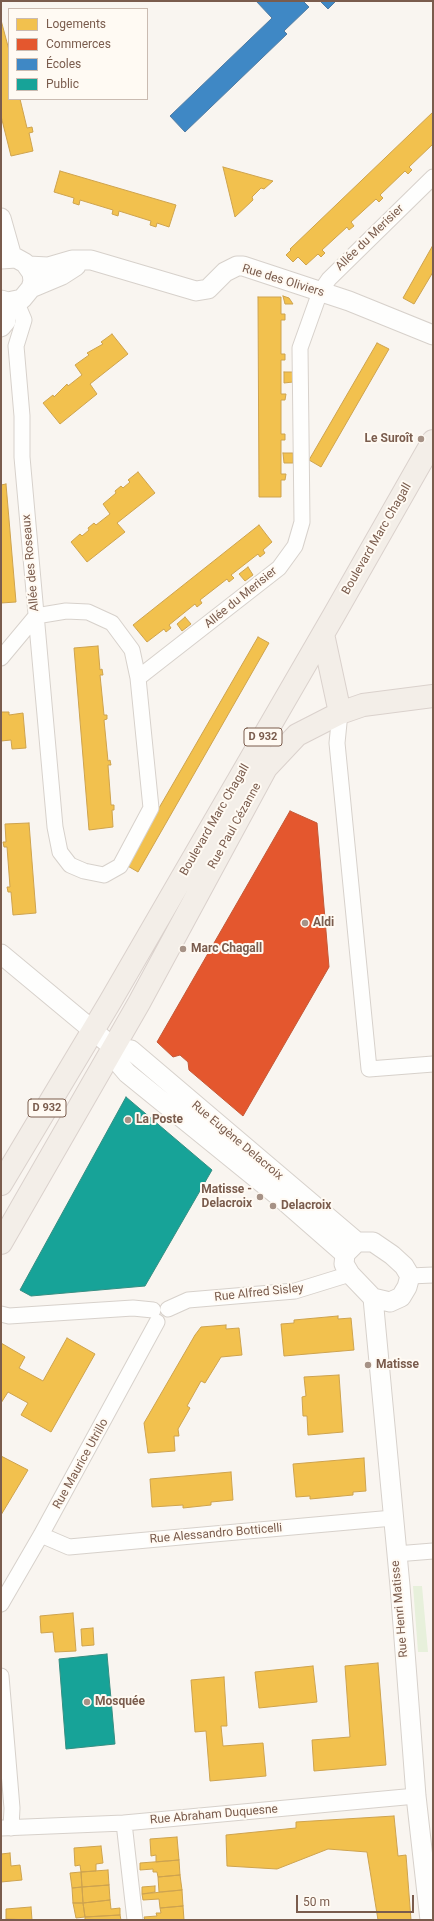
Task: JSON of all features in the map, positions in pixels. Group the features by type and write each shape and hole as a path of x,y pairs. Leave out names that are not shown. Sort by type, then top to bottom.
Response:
{"main road":[{"name":"Boulevard Marc Chagall","path":"92,1032 433,441"},
{"path":"323,634 340,713"},
{"name":"Rue Paul Cézanne","path":"114,1048 266,768 297,735 340,713 363,705 433,696"},
{"name":"D 932","path":"1,1184 92,1032"},
{"name":"D 932","path":"1,1243 114,1048"}],"street":[{"name":"Allée du Merisier","path":"138,678 279,568 295,546 302,522 300,348 320,292 329,279 433,177"},
{"path":"1,218 6,258 21,260 28,266 32,273 31,288 27,294 8,301 6,321 1,327"},
{"name":"Rue des Oliviers","path":"28,266 48,266 72,260 91,260 189,290 208,289 225,272 237,266 243,266 352,302 433,335"},
{"path":"31,288 91,260"},
{"name":"Allée des Roseaux","path":"8,301 24,320 16,346 22,416 23,464 55,827 60,852 70,864 84,871 104,875 120,866 151,808 138,678"},
{"path":"1,658 36,616 66,611 88,612 112,623 132,650 138,678"},
{"path":"340,713 337,743 369,1069 433,1064"},
{"path":"1,954 92,1032 114,1048"},
{"name":"Rue Eugène Delacroix","path":"114,1048 121,1066 127,1073 269,1188 351,1248"},
{"path":"373,1242 392,1255 404,1266 410,1276 407,1287 401,1297 390,1302 374,1298 350,1274 344,1264 351,1248 373,1242"},
{"name":"Rue Alfred Sisley","path":"159,1314 188,1300 295,1292 350,1274"},
{"path":"410,1276 433,1274"},
{"name":"Rue Henri Matisse","path":"374,1298 416,1796 430,1920"},
{"path":"1,1314 9,1316 133,1308 159,1314"},
{"name":"Rue Maurice Utrillo","path":"1,1604 41,1535 159,1314"},
{"name":"Rue Alessandro Botticelli","path":"41,1535 69,1547 393,1518"},
{"path":"396,1554 433,1551"},
{"path":"1,1676 12,1808 6,1828"},
{"name":"Rue Abraham Duquesne","path":"6,1828 124,1823 416,1796"},
{"path":"124,1823 136,1920"}],"green space":[{"path":"413,1586 422,1586 428,1652 418,1652"}],"building: Logements":[{"path":"1,20 8,46 8,100 20,100 27,128 32,127 33,132 29,133 33,151 11,156 1,116"},
{"path":"433,112 433,144 409,167 412,170 408,174 405,171 380,195 383,198 379,202 376,199 351,222 354,226 349,230 347,227 322,250 325,253 321,257 318,254 306,265 298,257 293,262 286,255 291,250 290,249"},
{"path":"223,167 273,181 264,189 261,188 252,197 253,200 235,217"},
{"path":"60,171 176,205 169,227 157,223 156,227 150,225 151,221 119,211 118,216 112,214 113,210 80,200 79,205 73,203 74,198 54,192"},
{"path":"433,245 433,272 414,304 403,298"},
{"path":"283,296 289,298 293,304 285,304"},
{"path":"258,297 281,297 281,314 285,314 285,320 281,320 281,354 285,354 285,360 281,360 281,394 286,394 285,400 281,400 281,434 285,434 285,440 281,440 281,474 286,474 285,480 281,480 281,497 259,497"},
{"path":"112,334 128,354 90,384 97,394 60,424 43,403 53,395 54,397 67,384 68,386 82,375 75,365 89,355 87,353 103,344 101,342"},
{"path":"377,343 389,349 321,467 309,460"},
{"path":"284,372 293,372 293,382 284,383"},
{"path":"283,453 293,453 293,463 284,463"},
{"path":"138,472 155,493 117,523 125,532 87,562 71,542 80,534 82,536 94,523 96,525 110,514 103,504 116,493 115,491 121,486 123,488 130,482 128,480"},
{"path":"6,484 16,602 1,603 1,485"},
{"path":"259,525 272,542 263,550 265,553 260,557 258,554 231,575 234,578 229,582 227,579 200,600 202,603 197,607 195,604 169,625 171,628 166,632 164,629 147,642 133,625"},
{"path":"248,567 253,575 245,581 239,574"},
{"path":"185,617 191,624 182,631 177,624"},
{"path":"258,637 269,643 138,872 126,865"},
{"path":"98,646 100,670 102,669 103,675 100,675 104,715 107,715 107,719 104,720 108,761 110,760 111,765 108,765 111,805 114,805 114,810 112,810 113,827 89,830 74,648"},
{"path":"1,712 9,712 9,715 23,713 26,748 12,749 11,740 1,741"},
{"path":"29,823 36,913 13,915 11,892 8,892 7,887 10,887 7,847 4,847 3,842 6,842 5,824"},
{"path":"338,1316 338,1319 351,1318 354,1350 284,1356 281,1324 294,1323 294,1320"},
{"path":"226,1325 226,1329 239,1328 242,1355 221,1357 205,1383 201,1381 187,1406 190,1408 178,1429 179,1436 174,1436 175,1451 148,1453 144,1423 195,1335 201,1327"},
{"path":"67,1338 95,1354 51,1432 21,1415 28,1403 8,1392 1,1403 1,1343 25,1357 19,1368 43,1381"},
{"path":"339,1375 343,1432 308,1435 307,1416 303,1416 302,1397 306,1396 304,1377"},
{"path":"1,1456 28,1470 1,1515"},
{"path":"364,1458 366,1491 353,1492 353,1495 310,1499 310,1496 296,1497 293,1464"},
{"path":"231,1472 233,1500 211,1502 211,1505 183,1508 183,1505 152,1507 150,1479"},
{"path":"73,1613 76,1651 55,1652 53,1632 41,1633 40,1616"},
{"path":"93,1628 94,1645 82,1646 81,1629"},
{"path":"378,1663 386,1765 314,1771 312,1740 350,1737 345,1666"},
{"path":"313,1666 317,1702 259,1708 255,1672"},
{"path":"224,1677 227,1726 221,1726 223,1746 263,1743 266,1776 210,1781 206,1731 195,1732 191,1680"},
{"path":"394,1816 398,1856 406,1855 411,1920 378,1920 367,1852 328,1849 277,1869 227,1866 226,1835 296,1828 296,1822"},
{"path":"177,1837 179,1860 156,1862 156,1855 151,1856 150,1839"},
{"path":"101,1846 103,1863 96,1864 96,1871 81,1872 80,1865 75,1866 74,1848"},
{"path":"10,1853 11,1866 20,1865 22,1880 1,1882 1,1854"},
{"path":"179,1860 180,1875 158,1877 157,1872 153,1872 153,1869 140,1870 140,1863"},
{"path":"108,1870 109,1885 82,1887 81,1872"},
{"path":"81,1872 82,1887 72,1888 70,1873"},
{"path":"180,1875 182,1890 159,1892 158,1877"},
{"path":"109,1885 110,1900 83,1903 82,1887"},
{"path":"155,1886 155,1892 142,1894 142,1887"},
{"path":"82,1887 83,1903 73,1903 72,1888"},
{"path":"182,1890 183,1906 160,1908 159,1899 143,1900 142,1894"},
{"path":"110,1900 111,1909 120,1908 120,1915 85,1917 83,1903"},
{"path":"73,1903 83,1903 85,1917 76,1918"},
{"path":"183,1906 184,1920 145,1920 144,1917 157,1916 156,1913 161,1913 160,1908"},
{"path":"31,1907 32,1920 6,1919 6,1909"},
{"path":"120,1915 121,1920 85,1920 85,1917"}],"building: Commerces":[{"path":"290,811 317,823 329,967 243,1116 189,1070 188,1062 180,1055 173,1057 157,1042"}],"building: Écoles":[{"path":"256,1 303,1 309,7 284,31 287,34 185,132 170,116 272,18"},
{"path":"320,1 336,1 328,9"}],"building: Public":[{"path":"126,1097 212,1170 145,1286 31,1296 20,1290"},
{"name":"Mosquée","path":"107,1654 115,1744 66,1749 59,1659"}],"place":[{"name":"Le Suroît","path":"421,439"},
{"name":"Aldi","path":"305,923"},
{"name":"Marc Chagall","path":"183,949"},
{"name":"La Poste","path":"128,1120"},
{"name":"Matisse - Delacroix","path":"260,1197"},
{"name":"Delacroix","path":"273,1206"},
{"name":"Matisse","path":"368,1365"},
{"name":"Mosquée","path":"87,1702"}]}
